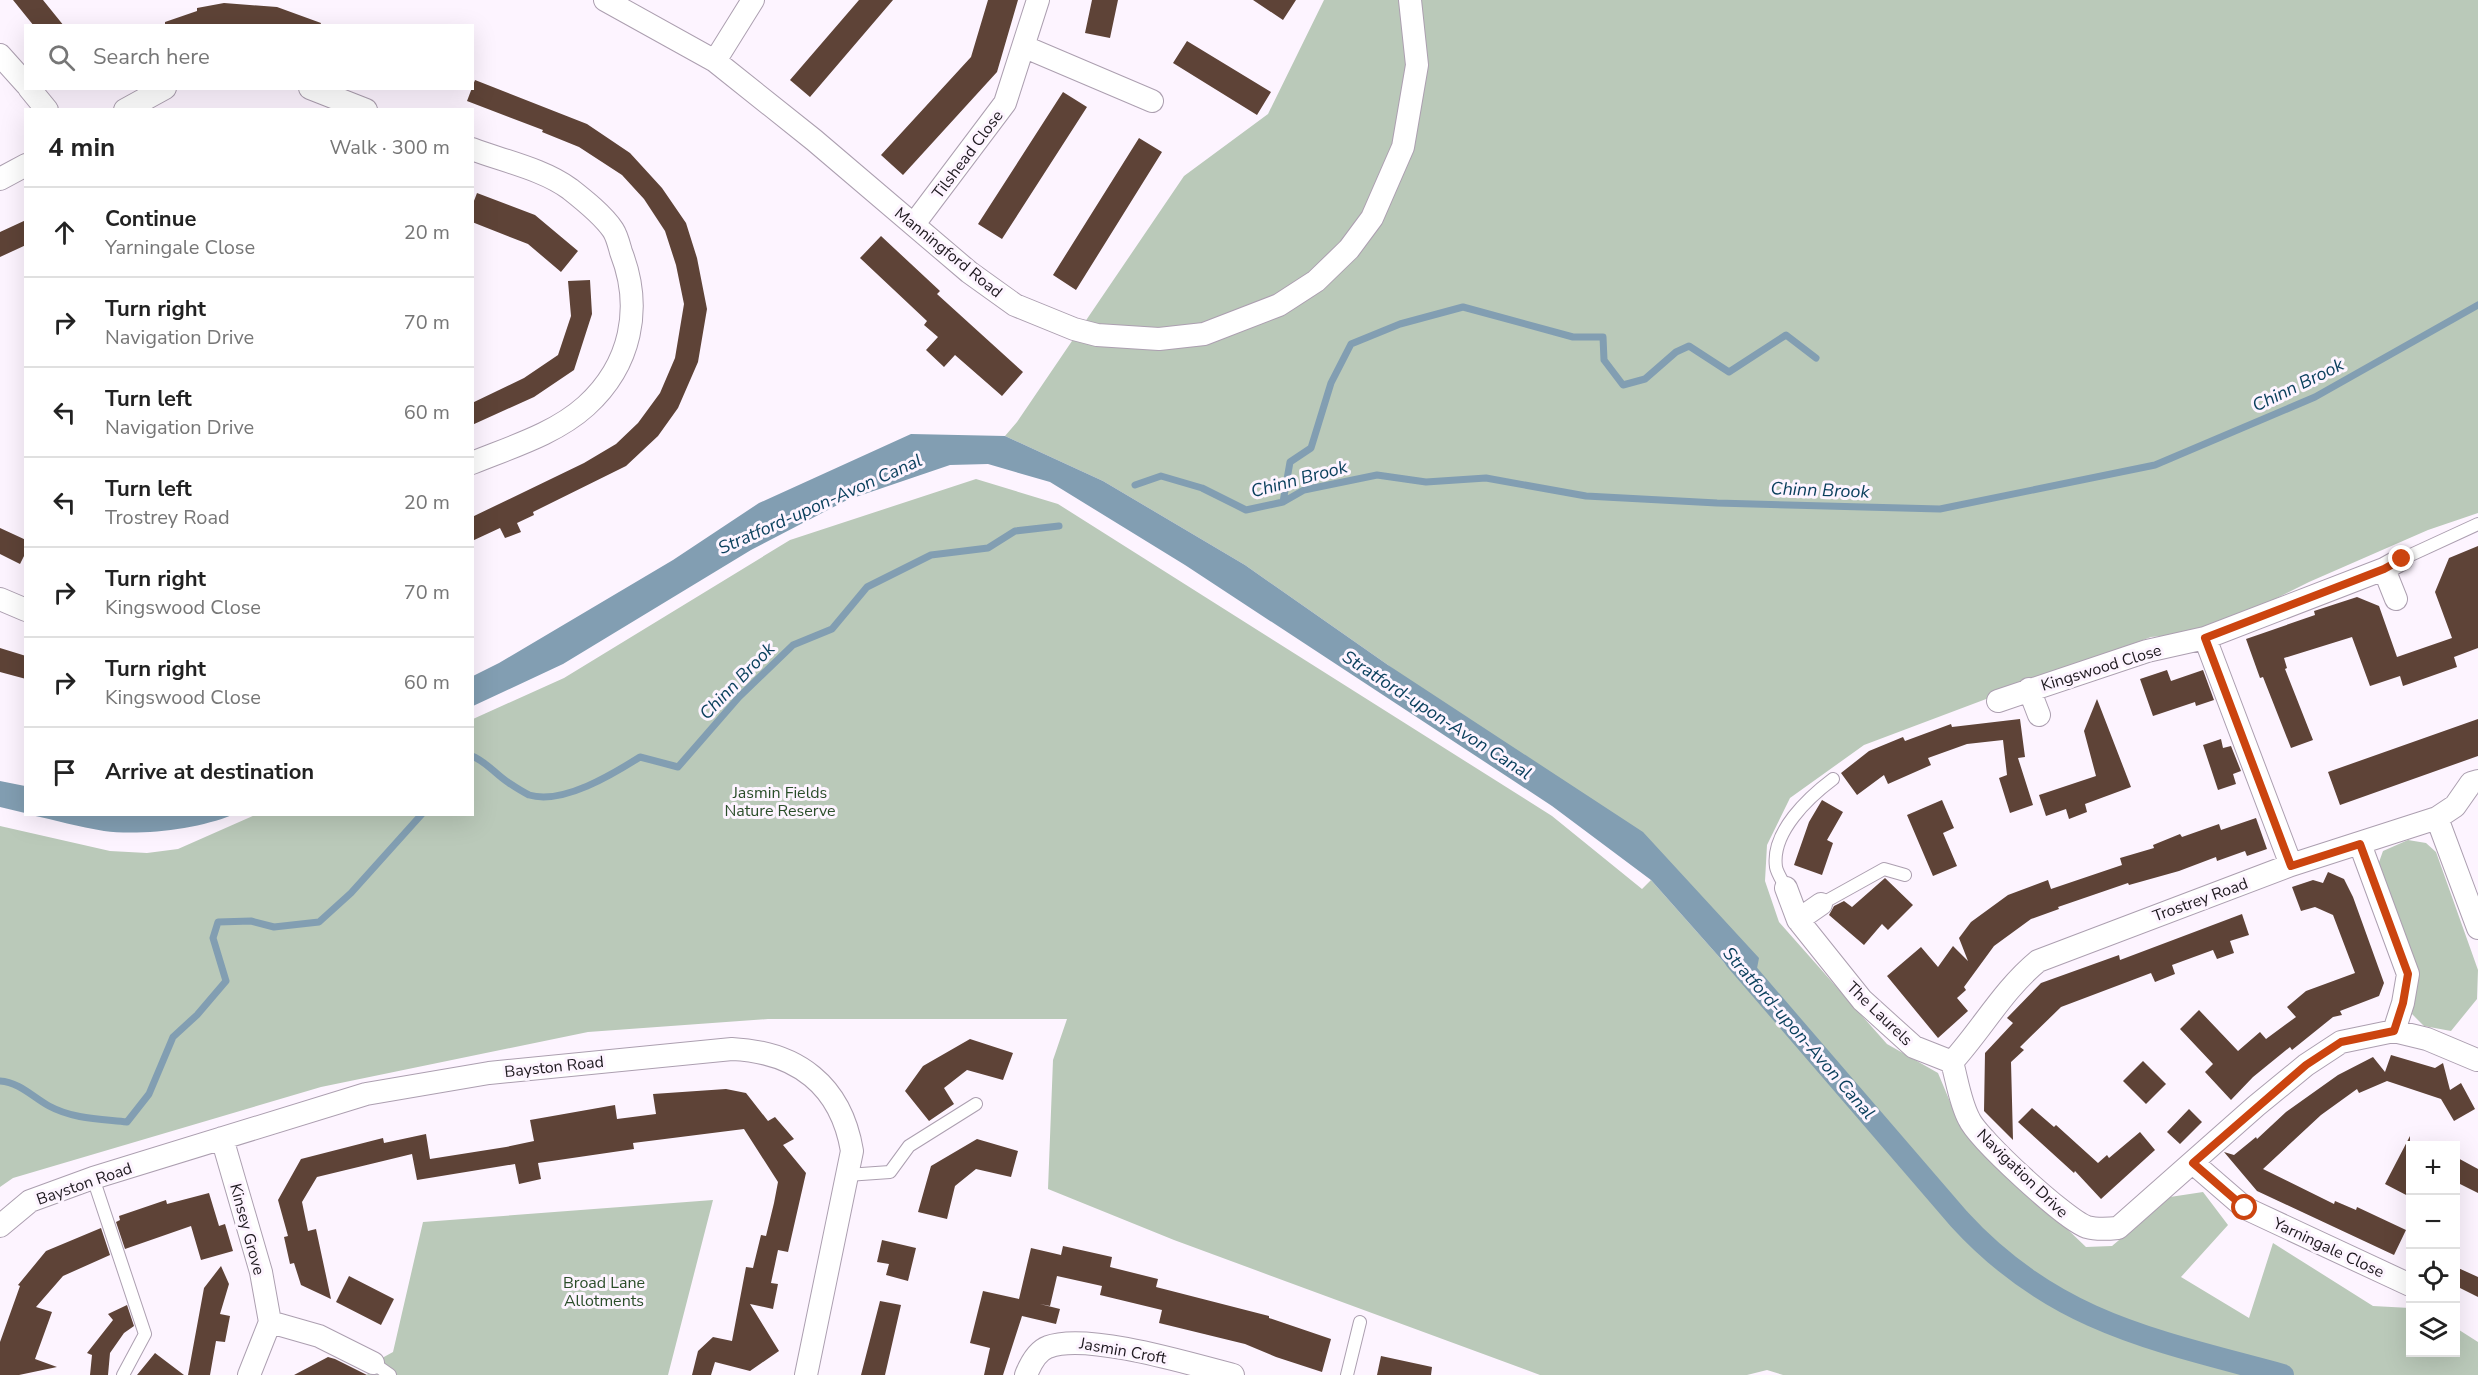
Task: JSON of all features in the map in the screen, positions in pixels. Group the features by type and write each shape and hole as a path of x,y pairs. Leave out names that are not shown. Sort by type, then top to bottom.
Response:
{"street":[{"name":"Manningford Road","path":"605,0 715,61 807,134 969,272 1015,305 1074,329 1097,335 1175,339 1212,331 1279,305 1316,281 1349,249 1372,218 1403,147 1417,65 1410,0"},
{"path":"715,61 753,0"},
{"name":"Tilshead Close","path":"914,224 1005,103 1025,47 1038,0"},
{"path":"1025,47 1152,100"},
{"path":"0,55 24,82"},
{"path":"31,90 45,108"},
{"path":"128,108 161,90"},
{"path":"315,90 361,108"},
{"path":"474,150 568,188 593,210 613,230 626,263 633,292 632,323 625,351 615,372 587,405 559,426 474,462"},
{"path":"0,179 24,166"},
{"path":"2393,564 2396,599"},
{"name":"Kingswood Close","path":"1998,701 2147,651 2205,638 2393,564"},
{"path":"0,599 24,609"},
{"path":"2205,638 2291,866"},
{"path":"2029,689 2039,715"},
{"name":"Trostrey Road","path":"1952,1062 1971,1041 2018,977 2038,961 2291,866 2437,818 2455,806 2471,783 2478,781"},
{"path":"2437,818 2478,927"},
{"path":"2360,844 2408,974 2403,1003 2394,1031"},
{"name":"The Laurels","path":"1786,888 1798,920 1862,1000 1914,1047 1952,1062"},
{"path":"1798,920 1821,904"},
{"name":"Navigation Drive","path":"1952,1062 1969,1120 1979,1133 2045,1198 2070,1219 2086,1227 2103,1230 2118,1228 2306,1065 2341,1042 2394,1031 2427,1039 2478,1059"},
{"name":"Bayston Road","path":"0,1226 30,1201 93,1178 366,1094 478,1075 732,1049 759,1050 783,1058 825,1086 840,1107 848,1128 852,1151 806,1375"},
{"name":"Kinsey Grove","path":"222,1138 261,1272 270,1322"},
{"name":"Yarningale Close","path":"2193,1163 2245,1208 2406,1283"},
{"path":"249,1375 270,1322 319,1336 381,1369"},
{"name":"Jasmin Croft","path":"1026,1375 1031,1363 1045,1347 1073,1341 1167,1358 1233,1375"}],"lane":[{"path":"2393,564 2478,524"},
{"path":"1786,888 1776,866 1779,847 1789,824 1804,801 1833,779"},
{"path":"1821,904 1884,869 1905,876"},
{"path":"847,1175 890,1172 909,1146 976,1104"},
{"path":"93,1178 145,1334 123,1375"},
{"path":"1347,1375 1360,1322"}],"green space":[{"name":"Jasmin Fields Nature Reserve","path":"1324,0 2478,0 2478,513 2428,530 2309,582 2209,632 2151,637 1864,745 1790,798 1767,845 1765,881 1779,922 1887,1044 1938,1073 1961,1128 2086,1247 2112,1246 2170,1197 2203,1192 2228,1225 2181,1277 2249,1318 2273,1243 2373,1306 2406,1308 2406,1357 2460,1357 2460,1331 2478,1342 2478,1375 1783,1375 1767,1370 1747,1375 1540,1375 1174,1240 1048,1189 1053,1060 1067,1019 768,1019 588,1032 321,1087 13,1178 0,1187 0,826 110,851 147,853 178,849 253,816 474,816 474,719 564,678 790,540 976,479 1058,504 1552,816 1642,889 1651,880 1752,994 1758,958 1388,665 1245,565 1103,481 1005,436 1017,422 1184,176 1268,114"},
{"path":"2408,840 2426,843 2436,852 2478,970 2477,999 2451,1031 2424,1026 2412,1014 2414,998 2378,865 2383,851"},
{"name":"Broad Lane Allotments","path":"713,1200 668,1375 367,1375 373,1363 393,1352 423,1222"}],"water":[{"path":"911,434 1005,436 1103,481 1245,565 1388,665 1643,832 1759,958 1752,994 1651,880 1552,806 1185,565 1050,482 988,464 950,465 847,500 751,550 563,664 474,706 474,676 673,560 759,503"},
{"path":"0,781 24,786 24,813 0,807"},
{"path":"35,816 229,816 186,828 152,832 118,832 85,828"}],"building":[{"path":"13,0 43,0 62,24 32,24"},
{"path":"859,0 893,0 810,97 790,80"},
{"path":"988,0 1018,0 997,72 903,175 881,155 971,57"},
{"path":"1092,0 1118,0 1110,38 1085,33"},
{"path":"1253,0 1296,0 1283,20"},
{"path":"224,3 277,7 321,23 165,24 165,22 197,11 197,8"},
{"path":"1187,41 1271,92 1257,115 1173,63"},
{"path":"475,80 587,124 630,153 662,188 686,223 697,258 707,309 698,362 678,408 658,436 626,466 533,512 534,515 517,523 521,532 505,538 500,528 474,540 474,516 584,463 616,444 638,423 660,393 675,358 684,304 676,265 665,231 644,199 622,175 579,147 542,132 543,130 467,101 471,90 474,90"},
{"path":"1063,92 1087,107 1002,239 978,224"},
{"path":"1139,138 1162,152 1076,290 1053,275"},
{"path":"477,193 535,215 578,251 561,272 528,244 474,223 474,201"},
{"path":"24,221 24,246 0,257 0,232"},
{"path":"881,236 940,291 937,294 1023,372 1002,396 955,355 944,367 926,350 938,337 924,325 927,321 860,258"},
{"path":"590,280 592,314 574,370 534,397 474,424 474,402 524,378 558,355 571,316 568,281"},
{"path":"0,528 24,539 24,556 20,564 0,554"},
{"path":"2478,546 2478,648 2454,657 2457,667 2403,686 2400,676 2370,686 2352,637 2284,658 2287,668 2285,669 2313,740 2291,748 2263,677 2260,678 2246,639 2315,615 2314,611 2357,597 2379,606 2397,657 2452,638 2435,592 2449,558"},
{"path":"0,648 24,655 24,678 0,672"},
{"path":"2167,670 2171,681 2203,670 2214,700 2196,706 2195,702 2153,716 2140,679"},
{"path":"2097,699 2131,787 2085,804 2087,812 2069,819 2066,809 2046,816 2039,795 2096,776 2084,731"},
{"path":"2020,719 2025,757 2018,758 2033,805 2010,813 1999,778 2007,775 2003,740 1967,744 1928,758 1931,765 1888,784 1884,775 1857,795 1841,773 1869,751 1903,737 1905,741 1951,724 1952,727"},
{"path":"2478,719 2478,756 2340,805 2328,772"},
{"path":"2221,739 2223,748 2231,746 2241,771 2233,774 2236,784 2218,790 2203,745"},
{"path":"1822,800 1843,812 1827,840 1833,843 1822,875 1794,865 1809,822"},
{"path":"1942,800 1954,828 1943,833 1957,866 1933,876 1907,815"},
{"path":"2256,818 2267,849 2247,856 2245,851 2217,861 2216,857 2179,871 2129,885 2128,883 2058,907 2059,909 2031,919 1994,946 1964,987 1966,990 1957,998 1968,1011 1938,1038 1887,976 1921,947 1938,967 1953,946 1968,961 1959,938 1971,922 2008,895 2048,880 2051,889 2122,865 2120,858 2154,848 2153,845 2180,834 2182,837 2219,824 2221,830"},
{"path":"2328,872 2344,879 2353,897 2384,983 2379,996 2340,1011 2342,1015 2333,1017 2292,1050 2290,1047 2253,1077 2231,1100 2205,1072 2213,1064 2180,1029 2199,1010 2238,1051 2260,1032 2266,1039 2296,1017 2287,1007 2306,991 2355,973 2333,915 2315,907 2301,911 2292,887 2313,880 2323,883"},
{"path":"1885,878 1913,905 1888,930 1882,924 1864,945 1829,915 1834,906 1844,901 1852,907"},
{"path":"2242,914 2249,935 2230,941 2234,953 2217,959 2213,950 2172,965 2175,974 2155,982 2151,973 2061,1007 2020,1047 2024,1050 2011,1062 2013,1140 1984,1111 1985,1053 2013,1023 2007,1018 2041,983 2119,955 2120,960"},
{"path":"970,1039 1013,1053 1003,1080 967,1070 944,1088 954,1104 929,1121 905,1091 923,1066"},
{"path":"2391,1055 2435,1068 2443,1063 2450,1090 2461,1083 2475,1109 2454,1121 2441,1099 2387,1081 2359,1093 2357,1089 2321,1115 2263,1169 2334,1204 2335,1201 2356,1210 2357,1207 2406,1230 2394,1255 2257,1191 2224,1152 2234,1155 2256,1137 2257,1139 2286,1112 2338,1075 2373,1057 2385,1072"},
{"path":"2143,1061 2166,1084 2146,1104 2123,1081"},
{"path":"726,1089 746,1093 768,1121 775,1117 794,1139 783,1145 806,1173 788,1252 778,1250 771,1283 778,1284 773,1309 750,1304 779,1351 750,1371 715,1362 711,1375 692,1375 698,1351 713,1337 732,1341 746,1267 753,1268 761,1235 766,1236 774,1203 778,1182 744,1129 633,1143 634,1149 538,1163 541,1179 519,1184 515,1164 417,1180 412,1154 317,1177 302,1202 308,1231 316,1229 331,1299 301,1285 294,1263 290,1264 284,1237 288,1236 278,1200 301,1159 383,1138 384,1143 426,1134 430,1159 506,1147 534,1141 530,1120 615,1105 617,1119 656,1114 653,1094"},
{"path":"2032,1108 2054,1127 2056,1125 2098,1163 2107,1155 2109,1158 2140,1132 2155,1150 2101,1199 2075,1171 2074,1173 2018,1122"},
{"path":"2189,1109 2202,1122 2180,1144 2167,1132"},
{"path":"977,1139 1018,1151 1011,1177 976,1169 955,1186 947,1219 918,1212 931,1166"},
{"path":"2406,1144 2406,1195 2385,1184"},
{"path":"2460,1159 2478,1169 2478,1193 2460,1184"},
{"path":"209,1193 219,1226 225,1224 233,1251 201,1260 191,1226 125,1249 116,1222 120,1220 119,1216 166,1200 167,1204"},
{"path":"101,1228 110,1255 63,1276 36,1307 52,1312 35,1359 57,1367 19,1375 0,1375 0,1342 20,1286 18,1285 46,1251"},
{"path":"882,1240 916,1248 908,1281 886,1275 889,1264 877,1262"},
{"path":"1063,1246 1112,1257 1110,1267 1158,1279 1156,1287 1269,1316 1269,1318 1331,1339 1322,1372 1245,1344 1159,1323 1162,1310 1100,1295 1102,1286 1057,1276 1050,1306 1040,1304 1060,1309 1056,1324 1022,1316 1003,1375 984,1375 990,1348 970,1343 983,1291 1019,1299 1031,1248 1061,1255"},
{"path":"221,1266 229,1284 220,1314 230,1316 225,1342 216,1341 210,1375 188,1375 204,1288"},
{"path":"2460,1269 2478,1277 2478,1297 2460,1288"},
{"path":"349,1276 394,1299 381,1325 336,1302"},
{"path":"880,1301 901,1305 885,1375 861,1375"},
{"path":"127,1305 134,1326 124,1333 110,1353 108,1375 90,1375 92,1355 87,1353 113,1320 108,1314"},
{"path":"155,1353 184,1375 137,1375"},
{"path":"1381,1356 1432,1367 1431,1375 1377,1375"},
{"path":"328,1357 335,1359 367,1375 294,1375"}],"waterway":[{"name":"Chinn Brook","path":"1135,485 1161,476 1202,488 1246,510 1283,502 1304,490 1377,475 1426,482 1486,478 1586,496 1717,503 1940,509 2155,465 2315,397 2478,305"},
{"path":"1283,502 1290,462 1311,448 1331,383 1351,344 1400,324 1463,307 1573,337 1603,337 1604,360 1623,385 1645,379 1676,352 1689,346 1729,372 1786,335 1816,358"},
{"name":"Chinn Brook","path":"474,757 522,791 529,795 542,797 557,796 587,786 640,757 678,767 739,697 793,645 832,629 867,587 931,555 988,548 1015,531 1059,526"},
{"name":"Chinn Brook","path":"0,1081 14,1084 49,1106 68,1114 127,1122 149,1094 173,1037 197,1015 226,981 213,938 218,922 251,921 274,927 319,922 351,893 420,816"},
{"name":"Stratford-upon-Avon Canal","path":"1735,959 1959,1219 1995,1254 2031,1282 2069,1304 2108,1322 2191,1350 2283,1375"}],"route":[{"path":"2245,1208 2193,1163 2306,1065 2341,1042 2394,1031 2403,1003 2408,974 2360,844 2291,866 2205,638 2384,569 2402,559"}]}
